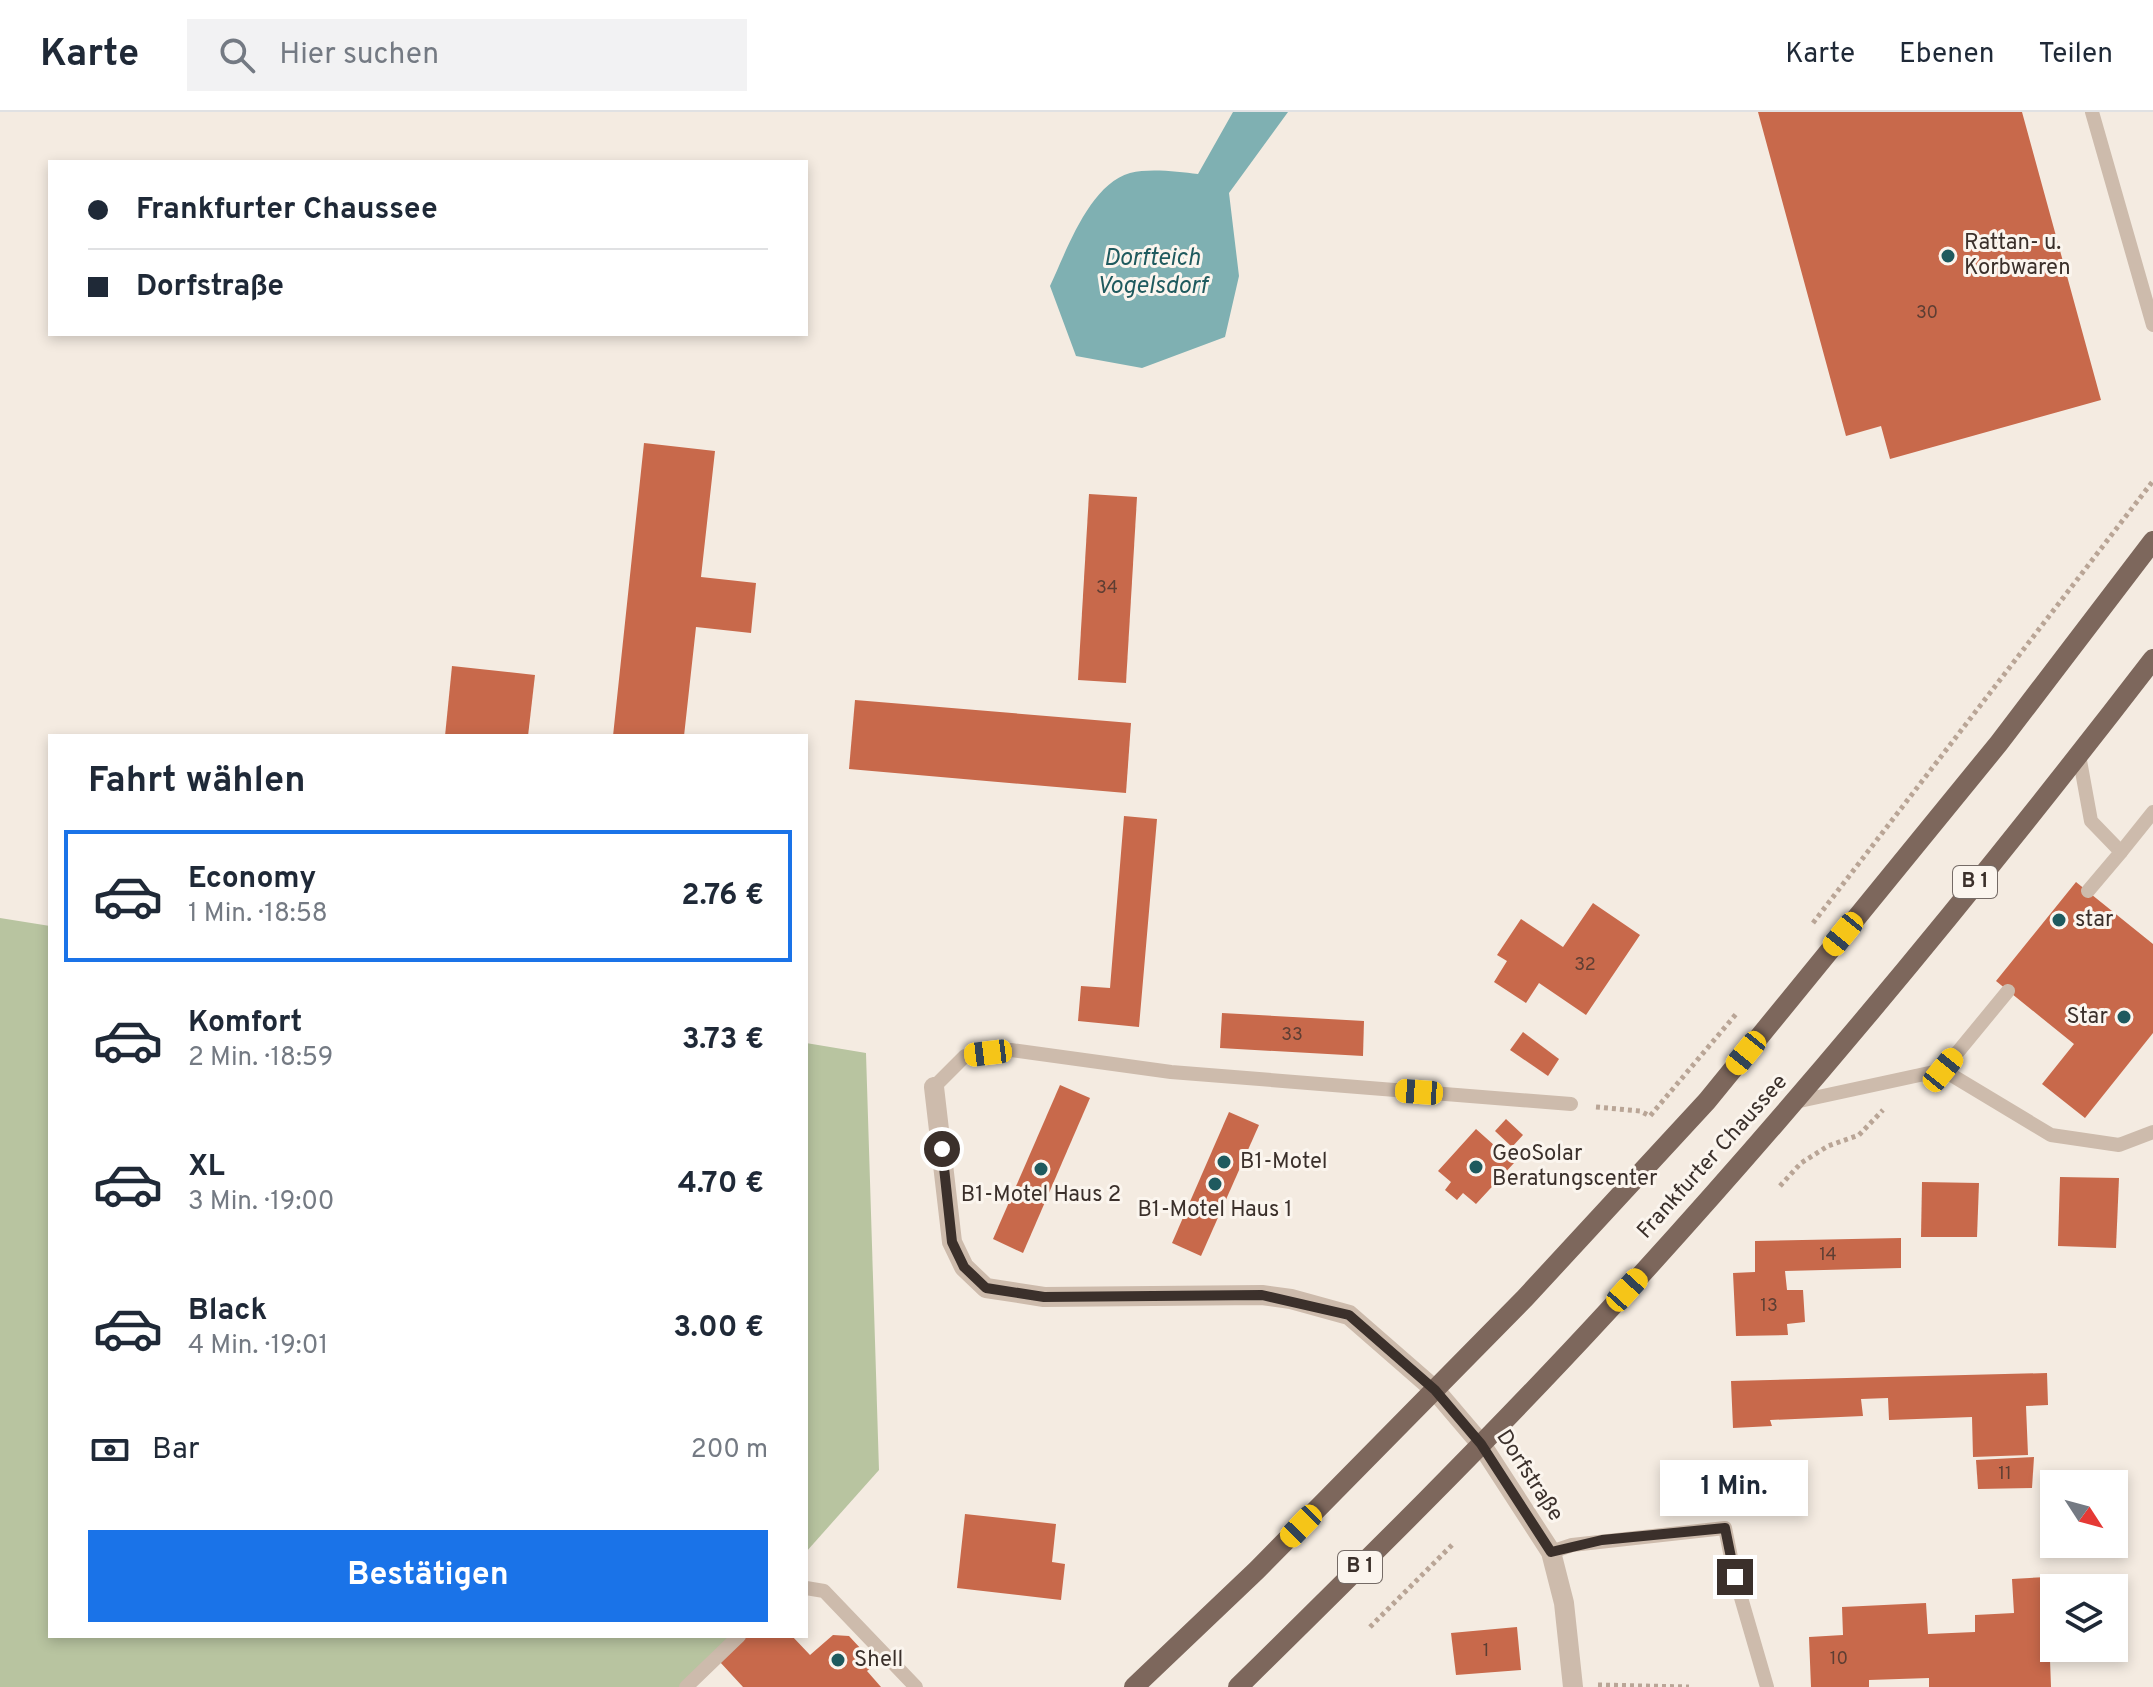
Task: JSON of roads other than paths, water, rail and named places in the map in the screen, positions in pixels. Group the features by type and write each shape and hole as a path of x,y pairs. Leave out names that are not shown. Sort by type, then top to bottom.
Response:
{"main road":[{"name":"Frankfurter Chaussee","path":"1134,1687 1257,1570 1435,1390 1707,1101 1999,743 2153,541"},
{"name":"Frankfurter Chaussee","path":"1238,1687 1481,1444 1606,1313 1795,1102 2079,755 2153,659"}],"street":[{"path":"934,1087 952,1242 964,1267 986,1288 1044,1297 1262,1295 1291,1299 1349,1315 1435,1390"},
{"name":"Dorfstraße","path":"1435,1390 1481,1444 1551,1552 1564,1603 1573,1686"}],"lane":[{"path":"2092,112 2153,325"},
{"path":"2079,755 2091,821 2121,852"},
{"path":"2088,891 2153,812"},
{"path":"1795,1102 1943,1070 2008,991"},
{"path":"934,1087 965,1056 1011,1050 1171,1072 1571,1104"},
{"path":"1943,1070 2051,1135 2119,1145 2153,1132"},
{"name":"Dorfstraße","path":"1551,1552 1602,1540 1725,1528 1735,1577 1767,1687"},
{"path":"808,1588 824,1591 916,1687"},
{"path":"686,1687 737,1638"}],"water":[{"name":"Dorfteich Vogelsdorf","path":"1233,112 1288,112 1229,193 1239,276 1225,337 1142,368 1076,356 1050,286 1081,220 1103,191 1115,180 1130,173 1198,174"}],"place":[{"name":"Rattan- u. Korbwaren","path":"1948,256"},
{"name":"star","path":"2059,920"},
{"name":"Star","path":"2124,1017"},
{"name":"B1-Motel","path":"1224,1162"},
{"name":"GeoSolar Beratungscenter","path":"1476,1167"},
{"name":"B1-Motel Haus 2","path":"1041,1169"},
{"name":"B1-Motel Haus 1","path":"1215,1184"},
{"name":"Shell","path":"838,1660"}]}
